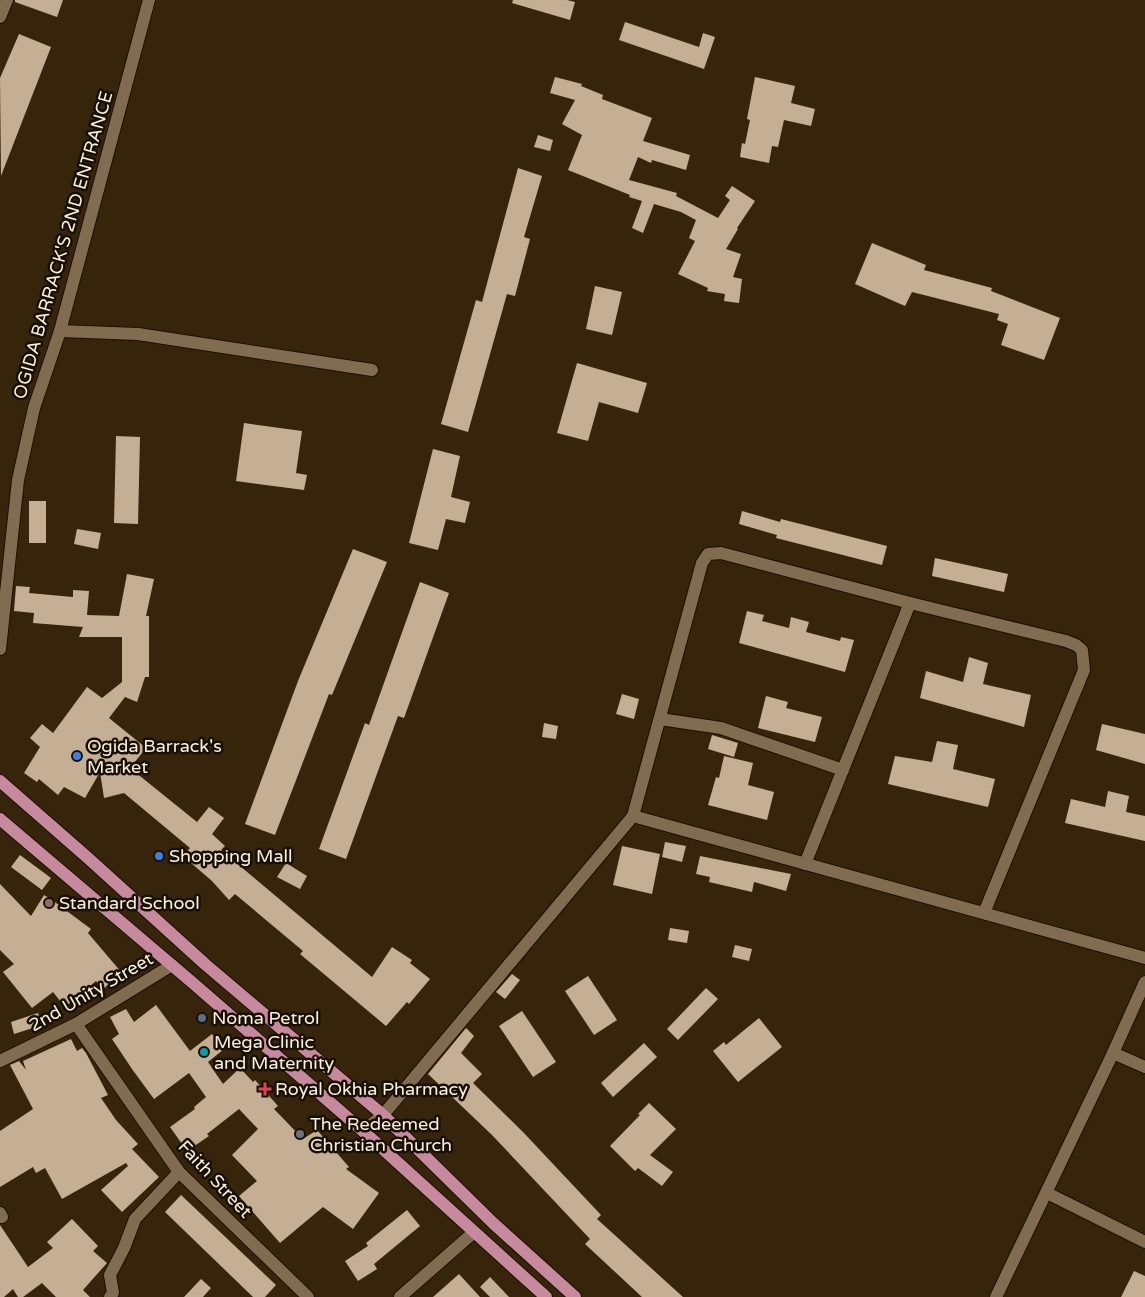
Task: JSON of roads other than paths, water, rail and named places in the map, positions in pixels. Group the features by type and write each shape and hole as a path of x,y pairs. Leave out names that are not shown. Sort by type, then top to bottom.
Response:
{"main road":[{"path":"0,781 206,965 383,1115 493,1223 575,1297"},
{"path":"0,819 363,1131 473,1233 546,1297"}],"street":[{"path":"0,17 7,0"},
{"name":"OGIDA BARRACK'S 2ND ENTRANCE","path":"0,649 18,480 34,408 60,331 149,0"},
{"path":"60,331 138,334 372,370"},
{"path":"363,1131 383,1115 633,816 702,563 708,554 721,553 910,603 1066,641 1082,650 1084,670 984,914"},
{"path":"805,864 910,603"},
{"path":"660,719 721,728 843,770"},
{"path":"633,816 1145,958"},
{"name":"2nd Unity Street","path":"0,1061 76,1024 172,965"},
{"path":"996,1297 1047,1193 1145,982"},
{"name":"Faith Street","path":"76,1024 179,1172 308,1297"},
{"path":"1113,1053 1145,1067"},
{"path":"110,1297 113,1293 110,1275 124,1248 135,1219 179,1172"},
{"path":"1047,1193 1145,1242"},
{"path":"400,1297 473,1233"}],"place":[{"name":"Ogida Barrack's Market","path":"77,756"},
{"name":"Shopping Mall","path":"159,856"},
{"name":"Standard School","path":"49,903"},
{"name":"Noma Petrol","path":"202,1018"},
{"name":"Mega Clinic and Maternity","path":"204,1052"},
{"name":"Royal Okhia Pharmacy","path":"265,1089"},
{"name":"The Redeemed Christian Church","path":"300,1134"}]}
